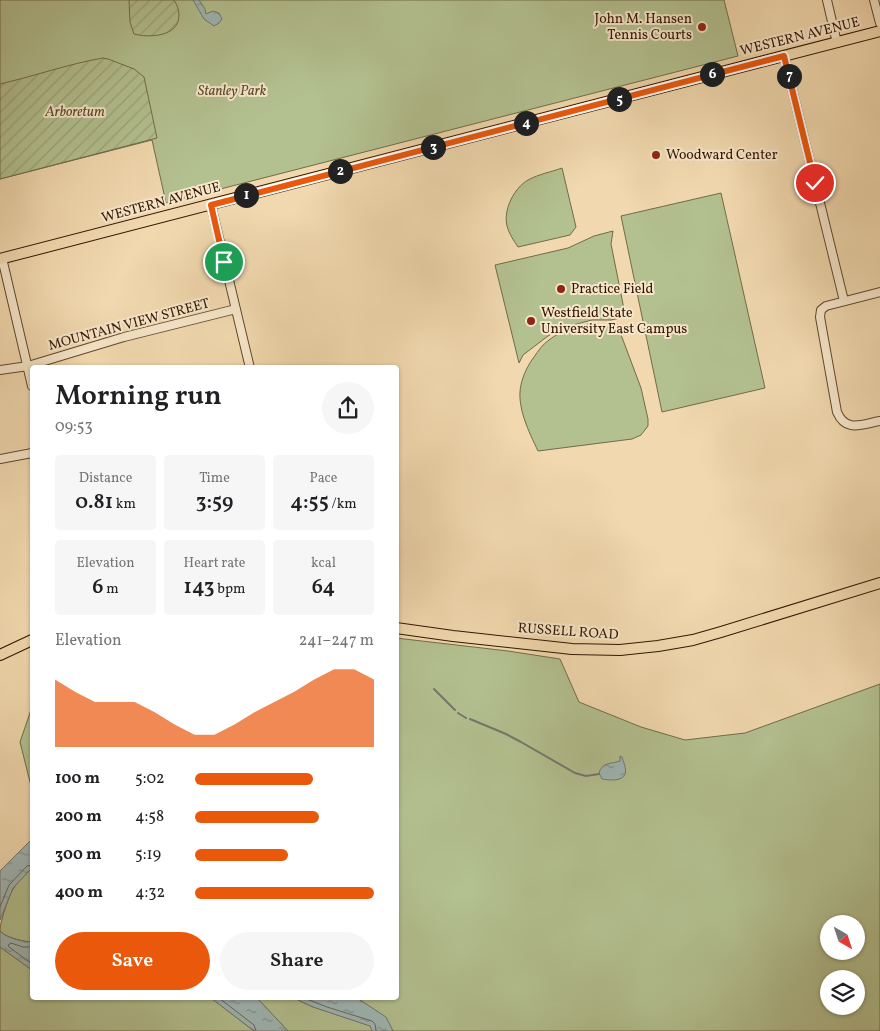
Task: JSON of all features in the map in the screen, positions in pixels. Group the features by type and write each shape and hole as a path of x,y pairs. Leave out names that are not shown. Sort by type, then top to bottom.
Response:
{"main road":[{"name":"WESTERN AVENUE","path":"1,259 880,31"},
{"name":"RUSSELL ROAD","path":"399,628 572,649 620,650 693,640 880,583"},
{"path":"0,655 30,641"}],"street":[{"path":"827,0 837,43"},
{"path":"874,0 880,23"},
{"path":"784,56 844,301"},
{"path":"211,205 249,365"},
{"path":"1,259 30,376"},
{"path":"880,292 826,306 821,310 820,317 837,412 840,418 844,423 850,425 880,421"},
{"name":"MOUNTAIN VIEW STREET","path":"31,365 124,338 236,309"},
{"name":"MOUNTAIN VIEW STREET","path":"0,370 28,366"},
{"path":"0,459 30,453"}],"green space":[{"name":"Stanley Park","path":"0,0 724,0 738,56 166,203 152,140 0,179"},
{"path":"129,0 174,0 179,11 178,22 169,32 155,36 134,34 130,22"},
{"name":"Arboretum","path":"103,58 134,69 144,77 157,138 0,179 0,84 77,63"},
{"path":"562,168 576,227 570,235 518,247 509,232 506,220 508,207 514,194 528,180"},
{"path":"721,193 765,388 662,412 621,216"},
{"name":"Practice Field","path":"613,231 611,244 625,314 620,318 611,320 592,320 562,328 523,355 519,363 495,265 568,248 594,236"},
{"path":"588,324 608,327 617,324 641,388 648,426 641,435 632,439 538,451 524,419 520,402 524,374 541,348 553,337"},
{"path":"399,638 560,659 579,702 641,727 685,740 745,733 880,684 880,1031 393,1031 385,1017 360,1000 399,1000"},
{"path":"30,713 30,782 20,742"},
{"path":"30,870 30,942 9,937 0,930 9,897 20,880"},
{"path":"0,947 30,969 30,1000 214,1000 254,1031 0,1031"},
{"path":"259,1000 299,1000 313,1007 371,1026 372,1031 288,1031"}],"water":[{"path":"193,0 199,0 206,14 213,11 219,13 222,19 219,23 214,26 204,19"},
{"path":"620,756 625,767 623,777 615,780 602,779 599,773 600,769 607,764 620,761"},
{"path":"30,841 30,870 13,888 0,920 0,871"},
{"path":"0,931 6,936 30,942 30,969 0,947"},
{"path":"214,1000 259,1000 288,1031 254,1031"},
{"path":"299,1000 360,1000 386,1017 393,1031 372,1031 370,1026"}],"waterway":[{"path":"434,689 455,710"},
{"path":"458,713 466,718"},
{"path":"470,719 506,734 575,773 586,776 599,774"}],"place":[{"name":"John M. Hansen Tennis Courts","path":"702,27"},
{"name":"Woodward Center","path":"656,155"},
{"name":"Practice Field","path":"561,289"},
{"name":"Westfield State University East Campus","path":"531,321"}],"route":[{"path":"224,262 211,205 784,56 815,183"}]}
